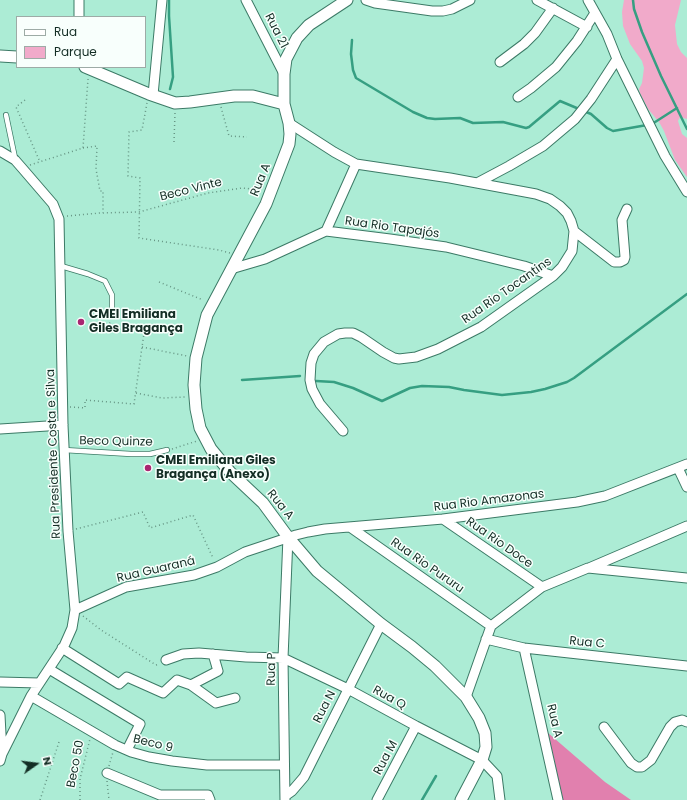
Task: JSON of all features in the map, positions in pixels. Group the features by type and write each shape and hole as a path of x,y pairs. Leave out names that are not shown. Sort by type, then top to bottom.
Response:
{"street":[{"path":"79,0 79,16"},
{"path":"151,94 162,0"},
{"name":"Rua 21","path":"246,0 284,74"},
{"name":"Rua A","path":"347,0 309,25 297,38 286,59 284,74 284,104 289,123 289,144 266,204 213,304 203,329 196,358 194,396 197,419 204,438 218,459 263,504 288,537 317,571 435,666 466,696 479,718 485,733 486,747 482,760 462,800"},
{"path":"366,0 375,3 432,11 443,11 452,9 470,0"},
{"path":"537,0 587,28"},
{"path":"588,0 665,156 687,192"},
{"path":"500,62 512,54 529,38 553,8"},
{"path":"518,98 556,67 587,28 595,13"},
{"path":"0,56 16,57"},
{"path":"476,183 543,146 570,123 591,99 617,59"},
{"path":"87,68 175,103 234,96 253,96 284,104"},
{"name":"Rua Rio Tocantins","path":"289,123 334,152 356,164 476,183 536,194 550,199 567,213 574,231 572,251 562,267 553,276 481,327 438,349 416,357 404,359 394,358 361,337 353,334 338,334 324,342 314,354 311,363 310,380 312,389 320,404 343,431"},
{"name":"Rua Presidente Costa e Silva","path":"0,151 15,160 53,204 59,217 62,406 68,531 75,610 72,628 62,648 39,683 1,758"},
{"path":"326,232 356,164"},
{"path":"574,231 614,262 620,262 624,260 625,257 622,220 627,209"},
{"name":"Rua Rio Tapajós","path":"231,269 265,259 326,232 390,239 446,248 518,264 553,276"},
{"path":"0,429 63,425"},
{"name":"Rua Rio Amazonas","path":"288,537 308,532 443,519 577,502 605,496 687,464"},
{"path":"678,468 687,487"},
{"name":"Rua Rio Doce","path":"443,519 542,587"},
{"path":"466,696 490,626 542,587 687,526"},
{"name":"Rua Rio Pururu","path":"350,527 490,626"},
{"name":"Rua Guaraná","path":"75,610 126,587 194,575 217,567 245,552 288,537"},
{"name":"Rua P","path":"285,798 283,765 283,658 288,537"},
{"path":"588,568 687,578"},
{"name":"Rua N","path":"285,798 304,777 381,624"},
{"name":"Rua C","path":"486,639 524,648 687,666"},
{"path":"62,648 119,684 127,677 163,693 177,680 191,685 216,703 235,698"},
{"name":"Rua A","path":"524,648 558,800"},
{"path":"166,660 183,654 199,653 246,657 283,658"},
{"path":"191,685 218,671 213,654"},
{"name":"Rua Q","path":"283,658 348,689 482,760"},
{"path":"49,668 140,724 127,750"},
{"path":"0,682 39,683"},
{"name":"Beco 9","path":"32,696 92,732 127,750 149,757 207,765 283,765"},
{"path":"0,715 1,758"},
{"path":"604,727 631,763 636,767 642,767 651,760 670,727 675,722 682,720 687,722"},
{"name":"Rua M","path":"377,800 416,726"},
{"path":"482,760 497,776 500,800"},
{"path":"107,773 160,795 208,794 210,800"}],"lane":[{"path":"6,115 15,160"},
{"path":"60,266 88,274 105,281 112,295 112,316"},
{"name":"Beco Quinze","path":"64,450 131,454 150,454 167,450"}],"path":[{"path":"83,148 87,68"},
{"path":"151,94 142,130 129,132 128,176 140,178 139,238 220,250 237,257"},
{"path":"219,98 229,136 247,137"},
{"path":"25,100 16,107 40,162"},
{"path":"174,142 175,103"},
{"path":"22,168 83,148 97,146 96,169 100,191 103,191 103,213"},
{"name":"Beco Vinte","path":"59,217 103,213 139,212 208,193 242,188 271,190"},
{"path":"159,282 213,304"},
{"path":"62,406 85,408 85,400 134,404 145,326 108,331 112,316"},
{"path":"142,347 196,358"},
{"path":"136,392 162,398 194,396"},
{"path":"167,450 204,438"},
{"path":"68,531 143,512 150,528 193,515 217,567"},
{"path":"75,610 101,630 156,666 166,660"},
{"name":"Beco 50","path":"80,800 80,779 92,732"},
{"name":"Beco 50","path":"40,800 59,742"}],"green space":[{"path":"624,0 681,0 675,25 677,44 681,52 687,58 687,119 680,117 678,121 682,134 687,138 687,177 675,160 659,122 648,109 640,93 639,89 642,83 644,68 642,61 630,44 623,26 622,12"}],"shaded area":[{"path":"547,732 605,782 631,800 561,800"}],"waterway":[{"path":"169,0 173,77 170,89"},
{"path":"633,0 634,9 642,32 661,76 687,129"},
{"path":"352,40 351,54 353,70 356,78 413,112 427,118 460,118 473,123 503,122 526,128 560,101 591,114 607,128 613,131 647,125"},
{"path":"652,124 677,108"},
{"path":"316,381 334,382 353,388 382,401 410,388 422,386 449,387 502,395 545,389 567,382 574,378 687,294"},
{"path":"242,380 300,376"},
{"path":"422,800 436,776"}],"place":[{"name":"CMEI Emiliana Giles Bragança","path":"81,322"},
{"name":"CMEI Emiliana Giles Bragança (Anexo)","path":"148,468"}]}
